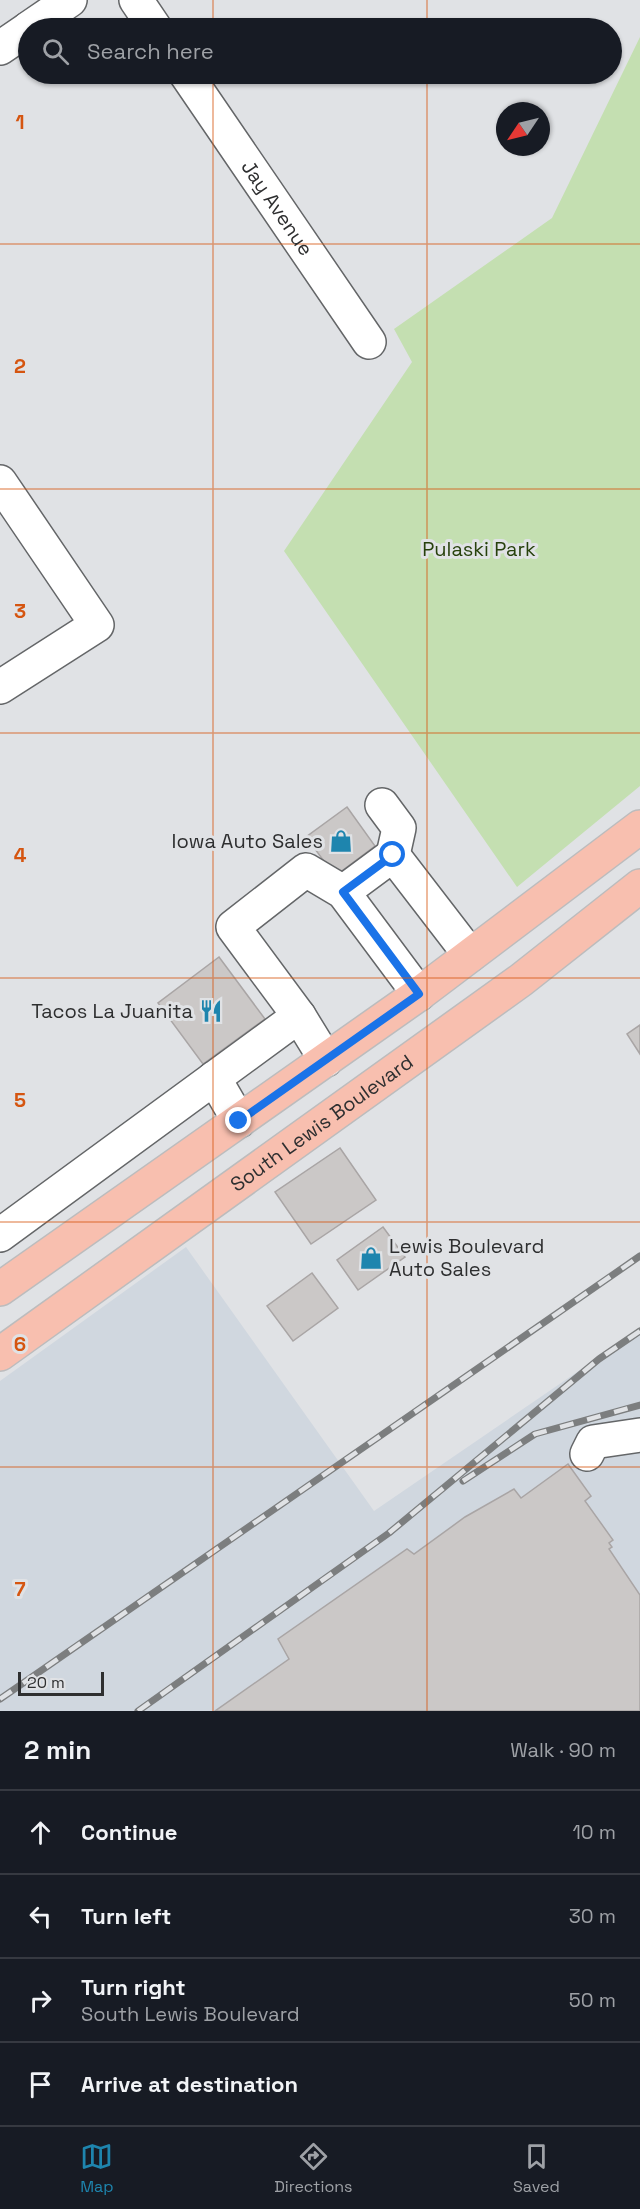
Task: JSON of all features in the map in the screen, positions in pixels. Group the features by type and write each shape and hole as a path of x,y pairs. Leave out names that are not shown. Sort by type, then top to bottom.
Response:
{"main road":[{"path":"0,1289 419,994 640,827"},
{"name":"South Lewis Boulevard","path":"0,1354 521,980 640,886"},
{"path":"521,980 640,905"}],"street":[{"path":"44,18 70,0"},
{"path":"136,0 148,18"},
{"path":"0,48 18,36"},
{"name":"Jay Avenue","path":"193,84 369,342"},
{"path":"0,482 97,625 0,687"},
{"path":"343,892 393,855 399,828 382,805"},
{"path":"393,855 470,956"},
{"path":"326,1060 299,1016 233,927 306,870 343,892 419,994"},
{"path":"0,1235 299,1016"},
{"path":"214,1078 239,1121"},
{"path":"587,1454 593,1442 640,1435"}],"shaded area":[{"path":"186,1247 374,1511 640,1329 640,1711 0,1711 0,1381"}],"green space":[{"name":"Pulaski Park","path":"640,37 640,786 517,887 284,551 412,362 394,329 552,218 617,84 622,84 622,74"}],"building":[{"name":"Iowa Auto Sales","path":"347,807 375,846 335,876 306,837"},
{"name":"Tacos La Juanita","path":"219,957 265,1019 203,1064 158,1003"},
{"path":"640,1025 640,1054 627,1034"},
{"path":"340,1148 376,1200 311,1244 275,1192"},
{"name":"Lewis Boulevard Auto Sales","path":"383,1227 405,1257 358,1290 337,1260"},
{"path":"312,1273 338,1308 293,1341 267,1306"},
{"path":"568,1464 591,1496 585,1501 613,1540 609,1543 612,1547 609,1549 640,1595 640,1711 215,1711 289,1659 278,1639 407,1549 414,1554 465,1517 514,1489 521,1498"}],"railway":[{"path":"0,1699 640,1256"},
{"path":"138,1711 389,1533 599,1359 640,1331"},
{"path":"463,1481 535,1434 640,1405"}],"place":[{"name":"Iowa Auto Sales","path":"341,841"},
{"name":"Tacos La Juanita","path":"211,1011"},
{"name":"Lewis Boulevard Auto Sales","path":"371,1258"}],"route":[{"path":"239,1121 419,994 343,892 393,855"}]}
